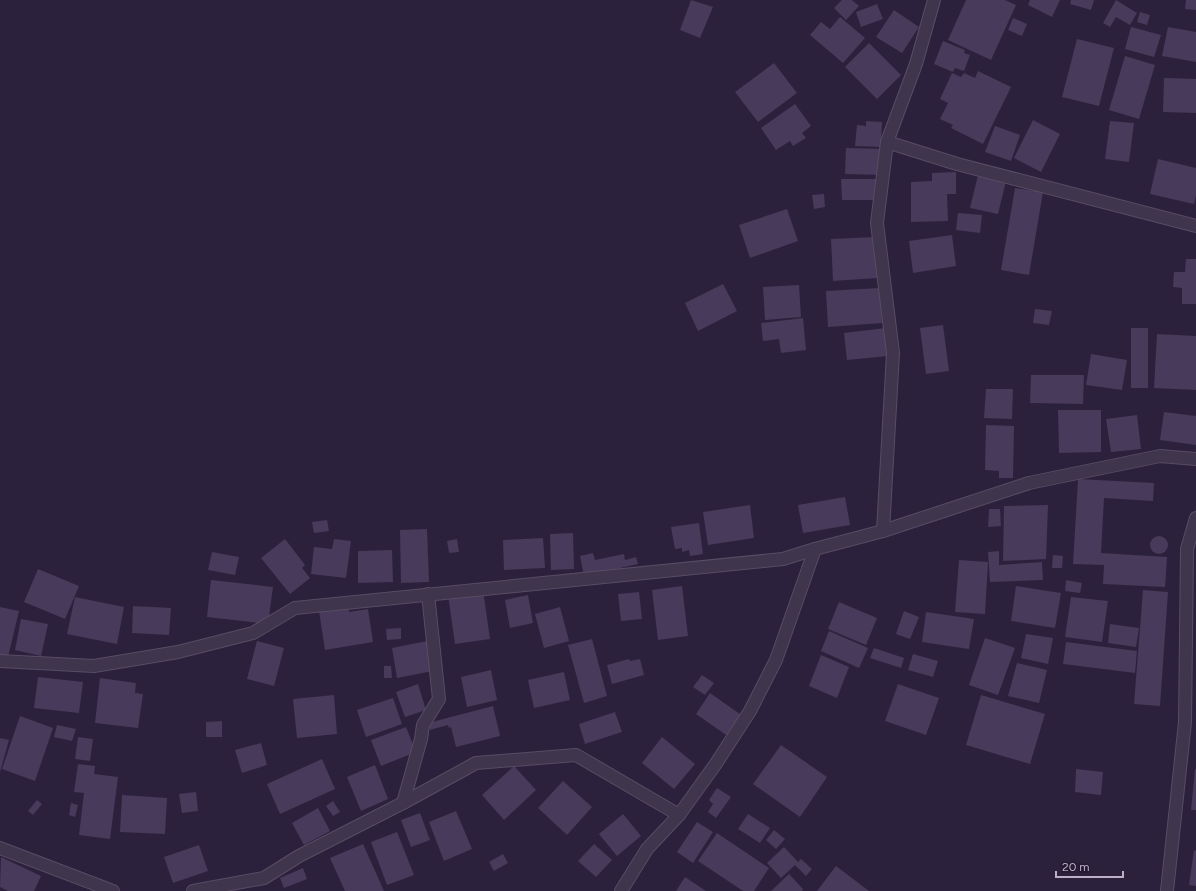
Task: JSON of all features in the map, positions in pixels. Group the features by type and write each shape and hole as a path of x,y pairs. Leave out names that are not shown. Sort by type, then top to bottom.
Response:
{"street":[{"path":"882,531 893,353 877,223 888,142 916,64 934,0"},
{"path":"888,142 957,164 1196,226"},
{"path":"0,661 94,666 178,652 253,633 295,608 783,559 882,531 1029,483 1160,456 1196,459"},
{"path":"1167,891 1185,722 1191,683 1187,549 1196,518"},
{"path":"620,891 647,849 679,815 715,765 750,711 776,660 815,549"},
{"path":"403,803 421,739 423,725 439,699 428,594"},
{"path":"193,891 264,878 299,856 403,803 476,763 576,755 679,815"},
{"path":"0,848 113,891"}],"building":[{"path":"691,0 713,7 700,38 680,30"},
{"path":"842,0 852,0 859,6 846,20 834,8"},
{"path":"966,0 1005,0 1016,5 991,60 948,40"},
{"path":"1030,0 1060,0 1052,17 1028,5"},
{"path":"1071,0 1094,0 1091,10 1070,4"},
{"path":"1116,0 1137,13 1130,25 1116,17 1110,27 1103,23"},
{"path":"1186,0 1196,0 1196,10 1185,9"},
{"path":"877,4 883,19 861,27 856,12"},
{"path":"894,10 919,27 902,53 876,37"},
{"path":"1140,12 1150,15 1147,25 1137,22"},
{"path":"840,17 865,38 843,63 810,35 821,22 830,29"},
{"path":"1013,18 1027,24 1022,36 1008,30"},
{"path":"1131,27 1161,35 1154,57 1125,49"},
{"path":"1168,27 1196,32 1196,62 1162,56"},
{"path":"1077,39 1114,48 1099,106 1062,97"},
{"path":"943,41 965,50 964,53 970,55 964,71 955,68 953,72 934,64"},
{"path":"869,43 901,75 877,99 845,67"},
{"path":"1125,56 1155,65 1139,119 1109,110"},
{"path":"774,63 797,93 758,122 735,92"},
{"path":"978,71 1011,87 983,144 951,128 953,125 940,119 948,103 940,99 952,73 961,77 964,73 975,78"},
{"path":"1164,78 1196,79 1196,113 1163,112"},
{"path":"795,104 811,126 802,133 806,138 793,146 790,141 776,150 761,128"},
{"path":"1033,120 1060,134 1041,172 1014,158"},
{"path":"866,121 882,122 881,147 855,146 857,125 866,126"},
{"path":"1110,121 1134,123 1129,162 1105,159"},
{"path":"995,126 1020,135 1011,161 985,152"},
{"path":"846,148 884,149 883,175 845,174"},
{"path":"1158,159 1196,168 1196,195 1194,204 1150,194"},
{"path":"979,171 1007,177 998,214 970,208"},
{"path":"956,172 956,194 947,194 948,221 911,222 911,182 932,181 932,173"},
{"path":"841,179 876,179 876,200 842,200"},
{"path":"1015,188 1043,192 1029,275 1001,270"},
{"path":"824,194 825,207 814,209 812,195"},
{"path":"787,209 798,241 750,258 739,225"},
{"path":"958,213 982,215 980,233 956,230"},
{"path":"952,235 956,266 913,273 909,241"},
{"path":"875,237 877,278 833,281 831,239"},
{"path":"1186,259 1196,259 1196,304 1182,304 1182,288 1173,287 1174,272 1185,272"},
{"path":"723,284 737,311 698,331 685,303"},
{"path":"799,285 801,317 765,320 763,287"},
{"path":"880,288 882,323 828,327 826,291"},
{"path":"1035,309 1052,311 1049,325 1033,323"},
{"path":"803,318 806,350 781,353 779,339 763,341 761,323"},
{"path":"943,325 949,371 926,374 920,328"},
{"path":"886,328 888,356 847,360 844,333"},
{"path":"1131,328 1148,328 1148,388 1131,388"},
{"path":"1157,334 1196,336 1196,390 1154,388"},
{"path":"1091,354 1127,360 1122,390 1086,385"},
{"path":"1031,375 1084,375 1083,404 1030,403"},
{"path":"986,389 1013,389 1012,419 984,418"},
{"path":"1058,410 1101,410 1101,452 1059,453"},
{"path":"1164,412 1196,416 1196,445 1160,440"},
{"path":"1137,415 1141,449 1111,452 1106,419"},
{"path":"986,425 1014,426 1013,478 999,478 999,471 985,470"},
{"path":"1078,479 1154,483 1153,501 1104,498 1101,553 1167,557 1165,587 1103,584 1104,565 1073,564"},
{"path":"845,497 850,525 803,533 798,505"},
{"path":"750,505 754,538 708,545 703,512"},
{"path":"1048,505 1046,559 1003,561 1004,506"},
{"path":"989,509 1000,509 1001,526 988,527"},
{"path":"327,520 329,531 314,533 312,522"},
{"path":"699,523 703,554 690,556 689,550 682,552 682,548 675,549 671,527"},
{"path":"427,529 429,582 401,583 400,530"},
{"path":"573,533 574,569 551,570 550,534"},
{"path":"1159,536 1165,539 1168,545 1165,551 1159,554 1153,551 1150,545 1153,539"},
{"path":"543,538 545,568 504,570 503,540"},
{"path":"285,539 305,565 302,568 310,578 290,594 261,558"},
{"path":"334,539 351,541 346,578 311,574 314,547 332,549"},
{"path":"457,539 459,552 449,553 447,541"},
{"path":"392,550 393,582 358,583 358,551"},
{"path":"999,551 999,565 1042,562 1043,580 990,582 988,552"},
{"path":"212,552 239,557 235,575 208,570"},
{"path":"593,553 595,560 624,554 625,560 636,557 638,564 584,576 580,556"},
{"path":"1053,555 1063,556 1062,568 1052,568"},
{"path":"959,560 988,562 985,614 955,612"},
{"path":"38,569 79,586 65,619 24,602"},
{"path":"211,580 273,587 268,624 207,617"},
{"path":"1066,580 1082,583 1080,593 1065,591"},
{"path":"682,586 688,636 658,640 652,590"},
{"path":"1016,586 1061,593 1055,628 1011,621"},
{"path":"483,590 490,639 455,644 448,595"},
{"path":"1143,590 1168,592 1160,706 1134,704"},
{"path":"639,592 642,619 621,621 618,594"},
{"path":"528,595 533,623 510,628 505,600"},
{"path":"75,597 124,607 117,644 67,634"},
{"path":"1071,597 1108,601 1102,642 1065,637"},
{"path":"839,602 877,618 866,645 828,629"},
{"path":"133,606 171,608 169,635 132,633"},
{"path":"349,606 349,612 368,609 373,642 325,650 319,611"},
{"path":"0,607 19,611 8,657 0,655"},
{"path":"560,607 569,641 544,648 535,614"},
{"path":"904,611 919,617 910,639 896,634"},
{"path":"926,612 974,619 969,649 922,642"},
{"path":"21,619 48,624 41,656 15,650"},
{"path":"1110,624 1139,628 1136,647 1108,643"},
{"path":"401,628 401,639 387,640 386,629"},
{"path":"829,631 868,648 859,668 821,651"},
{"path":"1026,634 1053,638 1048,664 1021,658"},
{"path":"985,638 1015,648 998,695 969,685"},
{"path":"592,639 607,696 584,703 568,645"},
{"path":"257,641 284,648 274,686 247,679"},
{"path":"427,641 433,671 397,678 392,648"},
{"path":"1066,642 1137,651 1135,673 1063,664"},
{"path":"874,648 904,658 901,668 870,658"},
{"path":"913,654 938,661 933,677 908,670"},
{"path":"821,655 849,667 837,698 809,686"},
{"path":"629,659 630,661 640,659 644,675 612,684 607,665"},
{"path":"1017,663 1047,670 1039,703 1008,696"},
{"path":"384,666 391,666 392,678 384,678"},
{"path":"491,670 497,700 467,707 461,677"},
{"path":"564,672 570,700 534,708 528,680"},
{"path":"702,675 714,683 705,695 693,687"},
{"path":"38,677 83,682 79,713 34,708"},
{"path":"100,678 136,683 135,693 143,694 138,728 95,723"},
{"path":"418,684 426,710 405,717 396,692"},
{"path":"898,684 939,698 926,735 885,721"},
{"path":"710,693 744,717 729,737 696,714"},
{"path":"334,695 337,734 297,738 293,699"},
{"path":"981,695 1045,714 1030,764 966,745"},
{"path":"393,698 402,724 366,737 357,710"},
{"path":"493,706 500,736 456,747 451,727 449,728 448,725 430,730 428,723"},
{"path":"615,712 622,732 585,744 579,724"},
{"path":"20,716 53,728 35,781 2,769"},
{"path":"222,721 222,737 206,737 206,722"},
{"path":"57,725 76,729 72,741 54,737"},
{"path":"406,727 416,752 381,766 371,740"},
{"path":"78,737 93,739 90,761 75,759"},
{"path":"662,737 695,764 674,789 642,763"},
{"path":"0,738 9,740 0,772"},
{"path":"261,743 267,765 242,773 235,750"},
{"path":"781,745 827,777 800,817 753,784"},
{"path":"322,759 335,789 280,814 267,784"},
{"path":"78,764 95,766 94,774 118,777 110,839 79,835 84,793 74,792"},
{"path":"375,765 388,799 361,811 347,777"},
{"path":"514,766 536,790 504,820 482,795"},
{"path":"1076,769 1103,772 1101,795 1075,792"},
{"path":"1195,769 1196,810 1191,810"},
{"path":"563,781 592,807 567,835 538,808"},
{"path":"717,788 731,797 716,818 708,812 713,804 709,800"},
{"path":"196,792 198,811 182,813 179,794"},
{"path":"122,795 167,798 165,834 120,832"},
{"path":"37,800 42,804 33,815 28,811"},
{"path":"333,801 340,812 333,816 326,806"},
{"path":"71,803 78,805 75,817 69,815"},
{"path":"318,808 330,831 304,845 292,823"},
{"path":"456,811 472,849 444,861 429,822"},
{"path":"420,813 430,840 411,847 401,820"},
{"path":"623,814 641,836 617,856 599,834"},
{"path":"748,814 770,828 760,843 738,829"},
{"path":"697,822 713,832 693,863 677,852"},
{"path":"774,830 785,839 776,849 766,840"},
{"path":"397,832 414,875 387,885 371,842"},
{"path":"717,833 769,868 754,891 743,891 698,861"},
{"path":"363,844 384,891 345,891 330,858"},
{"path":"594,844 612,860 596,877 578,861"},
{"path":"199,845 208,871 173,883 164,857"},
{"path":"784,847 798,862 801,859 812,869 806,876 795,865 781,878 767,863"},
{"path":"1194,850 1196,851 1196,886 1189,885"},
{"path":"503,854 508,863 494,871 489,862"},
{"path":"1,857 41,876 34,891 8,891 0,887"},
{"path":"836,866 869,891 817,891"},
{"path":"303,868 307,879 284,888 280,878"},
{"path":"789,874 803,889 802,891 771,891"},
{"path":"685,877 706,891 676,891"}]}
